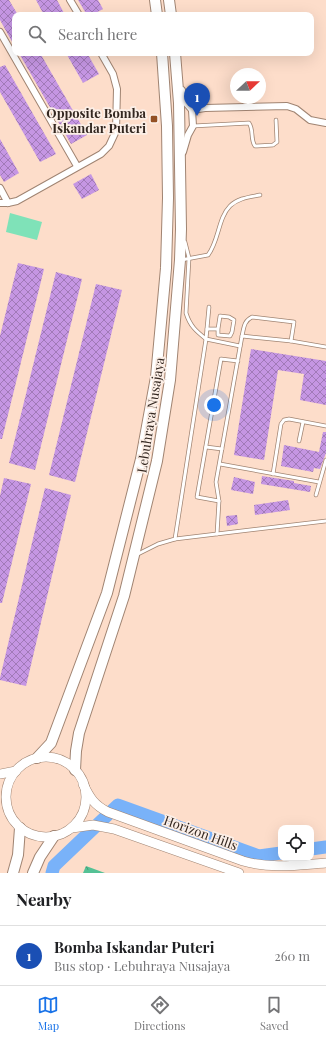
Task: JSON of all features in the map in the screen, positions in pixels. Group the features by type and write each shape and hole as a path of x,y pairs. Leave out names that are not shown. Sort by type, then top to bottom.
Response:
{"main road":[{"path":"155,0 157,12"},
{"path":"169,0 171,12"},
{"name":"Lebuhraya Nusajaya","path":"37,758 51,743 107,593 140,459 156,377 166,268 168,198 167,126 162,56"},
{"name":"Lebuhraya Nusajaya","path":"75,770 79,733 124,596 134,557 157,461 170,380 184,259 181,229 181,161 175,56"},
{"path":"0,800 7,808 12,819 20,828 36,836 54,836 64,833 72,828 82,815 86,800 83,784 75,770 64,762 51,758 37,758 26,763 16,771 9,782 6,795 7,808"},
{"path":"0,774 16,771"},
{"name":"Horizon Hills","path":"83,784 91,799 98,807 108,812 243,861 254,864 283,866 326,863"},
{"name":"Horizon Hills","path":"72,828 93,824 114,829 238,873"},
{"path":"13,873 18,855 20,828"},
{"path":"33,873 40,857 54,836"}],"street":[{"path":"70,0 77,12"},
{"path":"0,32 12,53"},
{"path":"14,56 78,166"},
{"path":"0,203 17,201 101,154 109,146 116,131 117,89 113,74 102,56"},
{"path":"177,73 184,99 192,110 193,126 188,135 181,161"},
{"path":"192,110 205,108 287,106 296,108 310,120 325,122"},
{"path":"0,188 8,203"}],"lane":[{"path":"193,126 249,123 252,127 252,142 255,146 273,145 276,142 276,120"},
{"path":"240,346 206,339 192,328 186,313 184,259 208,255 212,249 224,214 230,206 242,199 260,194"},
{"path":"175,539 206,339 209,307"},
{"path":"220,316 229,317 234,320 230,336 218,335 218,329 220,316"},
{"path":"217,534 218,501 216,482 245,323 252,317 294,322 291,341"},
{"path":"207,329 218,329"},
{"path":"242,336 291,341 326,347"},
{"path":"218,501 197,497 221,359 238,361"},
{"path":"273,474 281,424 284,420 326,426"},
{"path":"300,441 303,422"},
{"path":"206,447 222,450"},
{"path":"316,495 319,482 325,468 326,460"},
{"path":"220,464 319,482"},
{"path":"134,557 158,544 175,539 326,521"}],"green space":[{"path":"10,213 42,222 37,240 6,232"},
{"path":"86,866 105,873 83,873"}],"building":[{"path":"0,0 9,0 16,12 12,12 12,42 0,20"},
{"path":"36,0 57,0 63,12 42,12"},
{"path":"78,0 98,0 103,9 98,12 85,12"},
{"path":"21,56 42,56 87,135 71,144"},
{"path":"68,56 89,56 99,74 83,83"},
{"path":"5,65 56,154 40,162 0,92 0,67"},
{"path":"0,139 19,173 4,182 0,175"},
{"path":"91,174 99,190 82,199 73,184"},
{"path":"18,263 44,269 2,439 0,439 0,336"},
{"path":"56,272 82,279 35,470 9,463"},
{"path":"96,284 122,290 75,482 49,475"},
{"path":"251,349 326,361 326,405 300,400 304,374 278,370 264,460 234,455"},
{"path":"323,432 326,432 326,453 320,469 314,468 313,472 281,466 284,445 319,452"},
{"path":"262,476 294,481 294,483 311,486 310,492 261,484"},
{"path":"234,477 255,482 253,494 231,490"},
{"path":"4,478 31,484 2,603 0,603 0,496"},
{"path":"45,488 71,495 26,686 0,680 0,678"},
{"path":"288,500 290,510 255,515 254,505"},
{"path":"237,515 238,524 227,526 226,516"}],"waterway":[{"path":"52,873 54,866 118,805 259,856 278,853"},
{"path":"314,849 326,847"}],"place":[{"name":"Bomba Iskandar Puteri","path":"197,116"},
{"name":"Opposite Bomba Iskandar Puteri","path":"154,119"}]}
